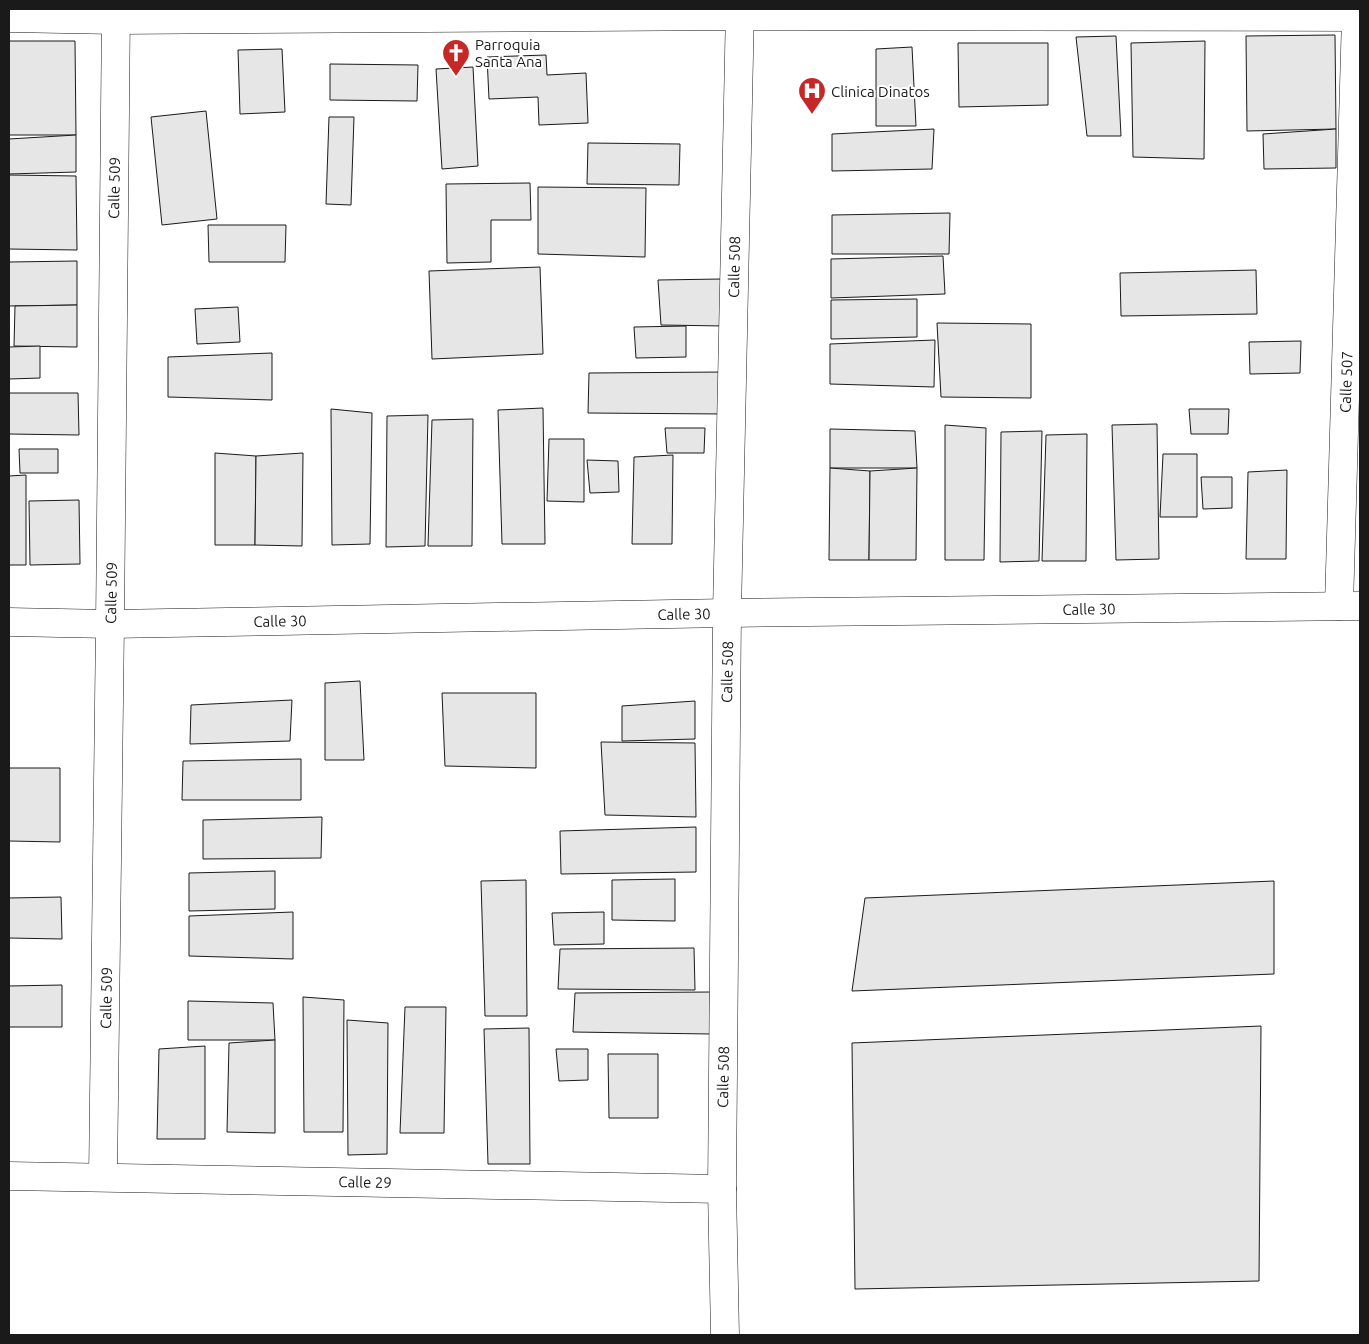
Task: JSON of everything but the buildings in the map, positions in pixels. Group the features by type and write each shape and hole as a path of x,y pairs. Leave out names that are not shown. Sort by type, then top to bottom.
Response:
{"street":[{"path":"9,18 116,14 740,12 1357,14"},
{"name":"Calle 508","path":"725,1335 722,1189 727,613 740,12"},
{"name":"Calle 509","path":"103,1177 116,14"},
{"name":"Calle 507","path":"1350,606 1357,14"},
{"name":"Calle 30","path":"9,622 110,624 727,613 1350,606"},
{"name":"Calle 29","path":"9,1176 722,1189"}],"place":[{"name":"Parroquia Santa Ana","path":"456,77"},
{"name":"Clinica Dinatos","path":"812,115"}]}
